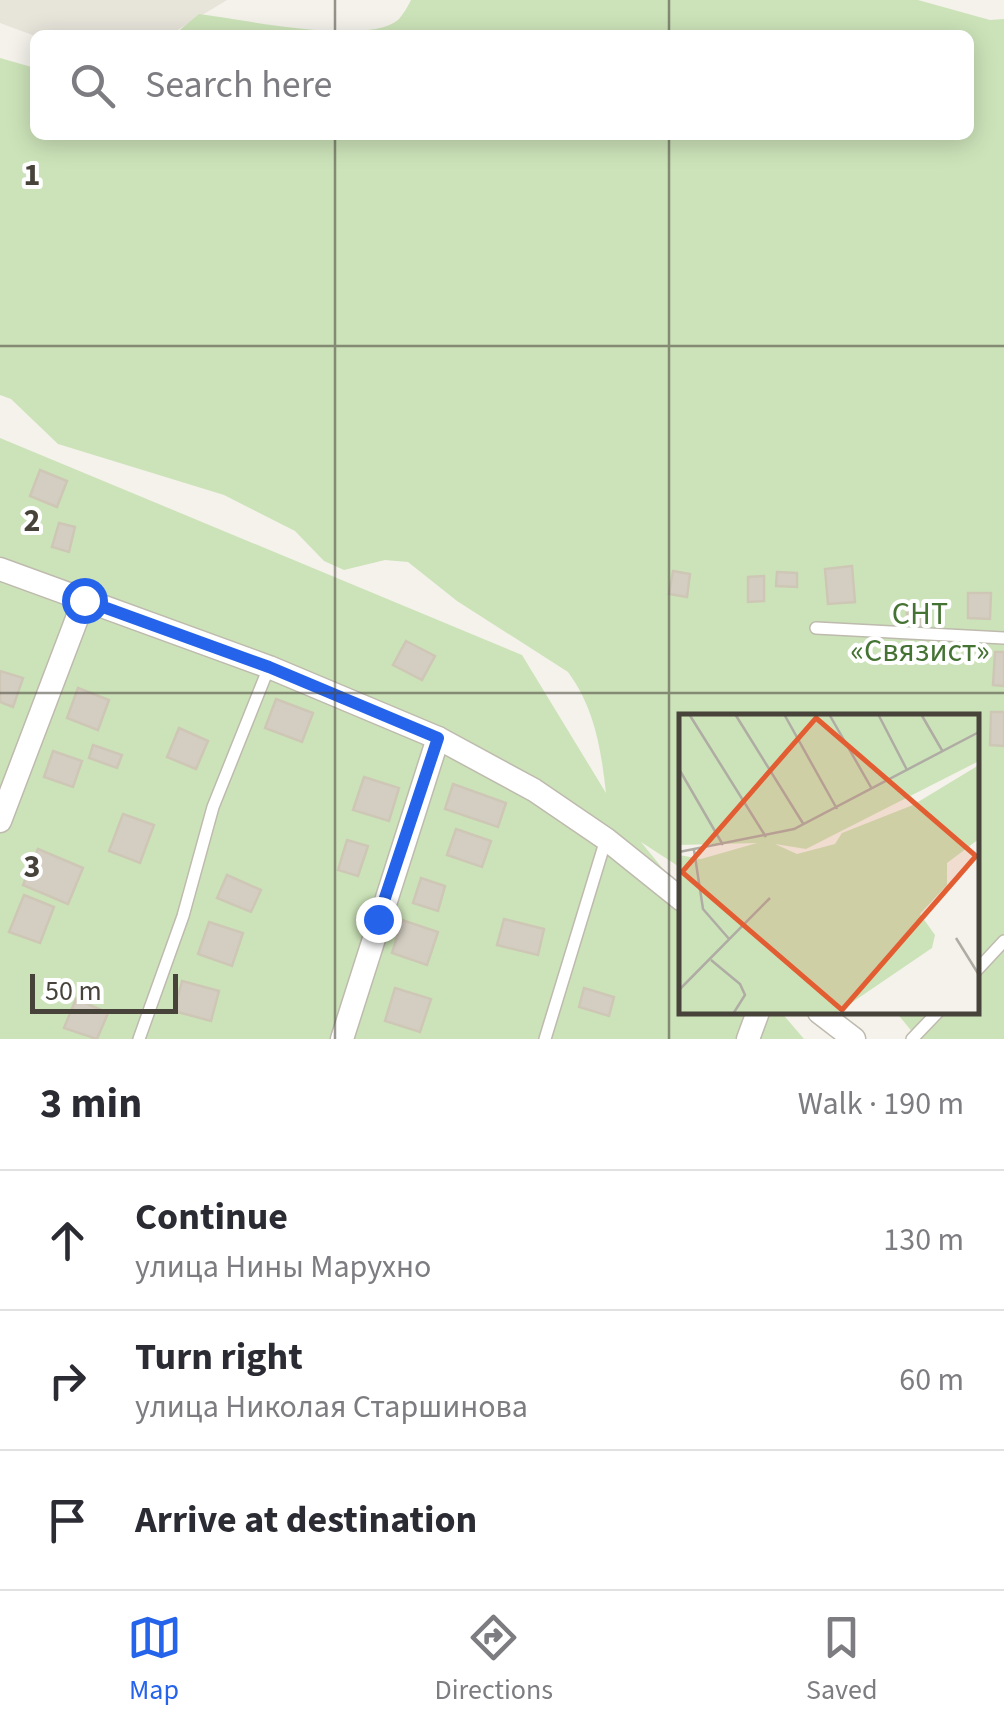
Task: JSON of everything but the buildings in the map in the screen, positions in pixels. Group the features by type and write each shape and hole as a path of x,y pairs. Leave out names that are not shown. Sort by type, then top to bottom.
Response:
{"street":[{"path":"0,569 269,667 438,738 534,790 606,839 679,898"},
{"path":"0,822 84,600"},
{"path":"342,1039 438,738"},
{"path":"748,1039 757,1014"},
{"path":"822,1014 854,1039"}],"lane":[{"path":"816,628 1004,638"},
{"path":"139,1039 183,916 212,807 269,667"},
{"path":"545,1039 606,839"},
{"path":"979,968 1004,942"},
{"path":"912,1039 936,1014"}],"shaded area":[{"path":"0,0 227,0 177,30 30,30 30,34 0,23"}],"green space":[{"name":"СНТ «Связист»","path":"411,0 918,0 990,20 1004,19 1004,1039 918,1039 898,1014 979,1014 979,714 679,714 679,867 641,842 679,889 679,1014 783,1014 804,1039 0,1039 0,438 522,655 606,793 591,715 568,672 457,601 408,562 385,560 344,570 324,561 295,531 224,495 58,444 11,399 0,395 0,58 30,67 30,140 974,140 974,30 366,30 398,20"},
{"path":"199,14 322,30 180,30"}],"route":[{"path":"84,600 269,667 438,738 378,919"}]}
